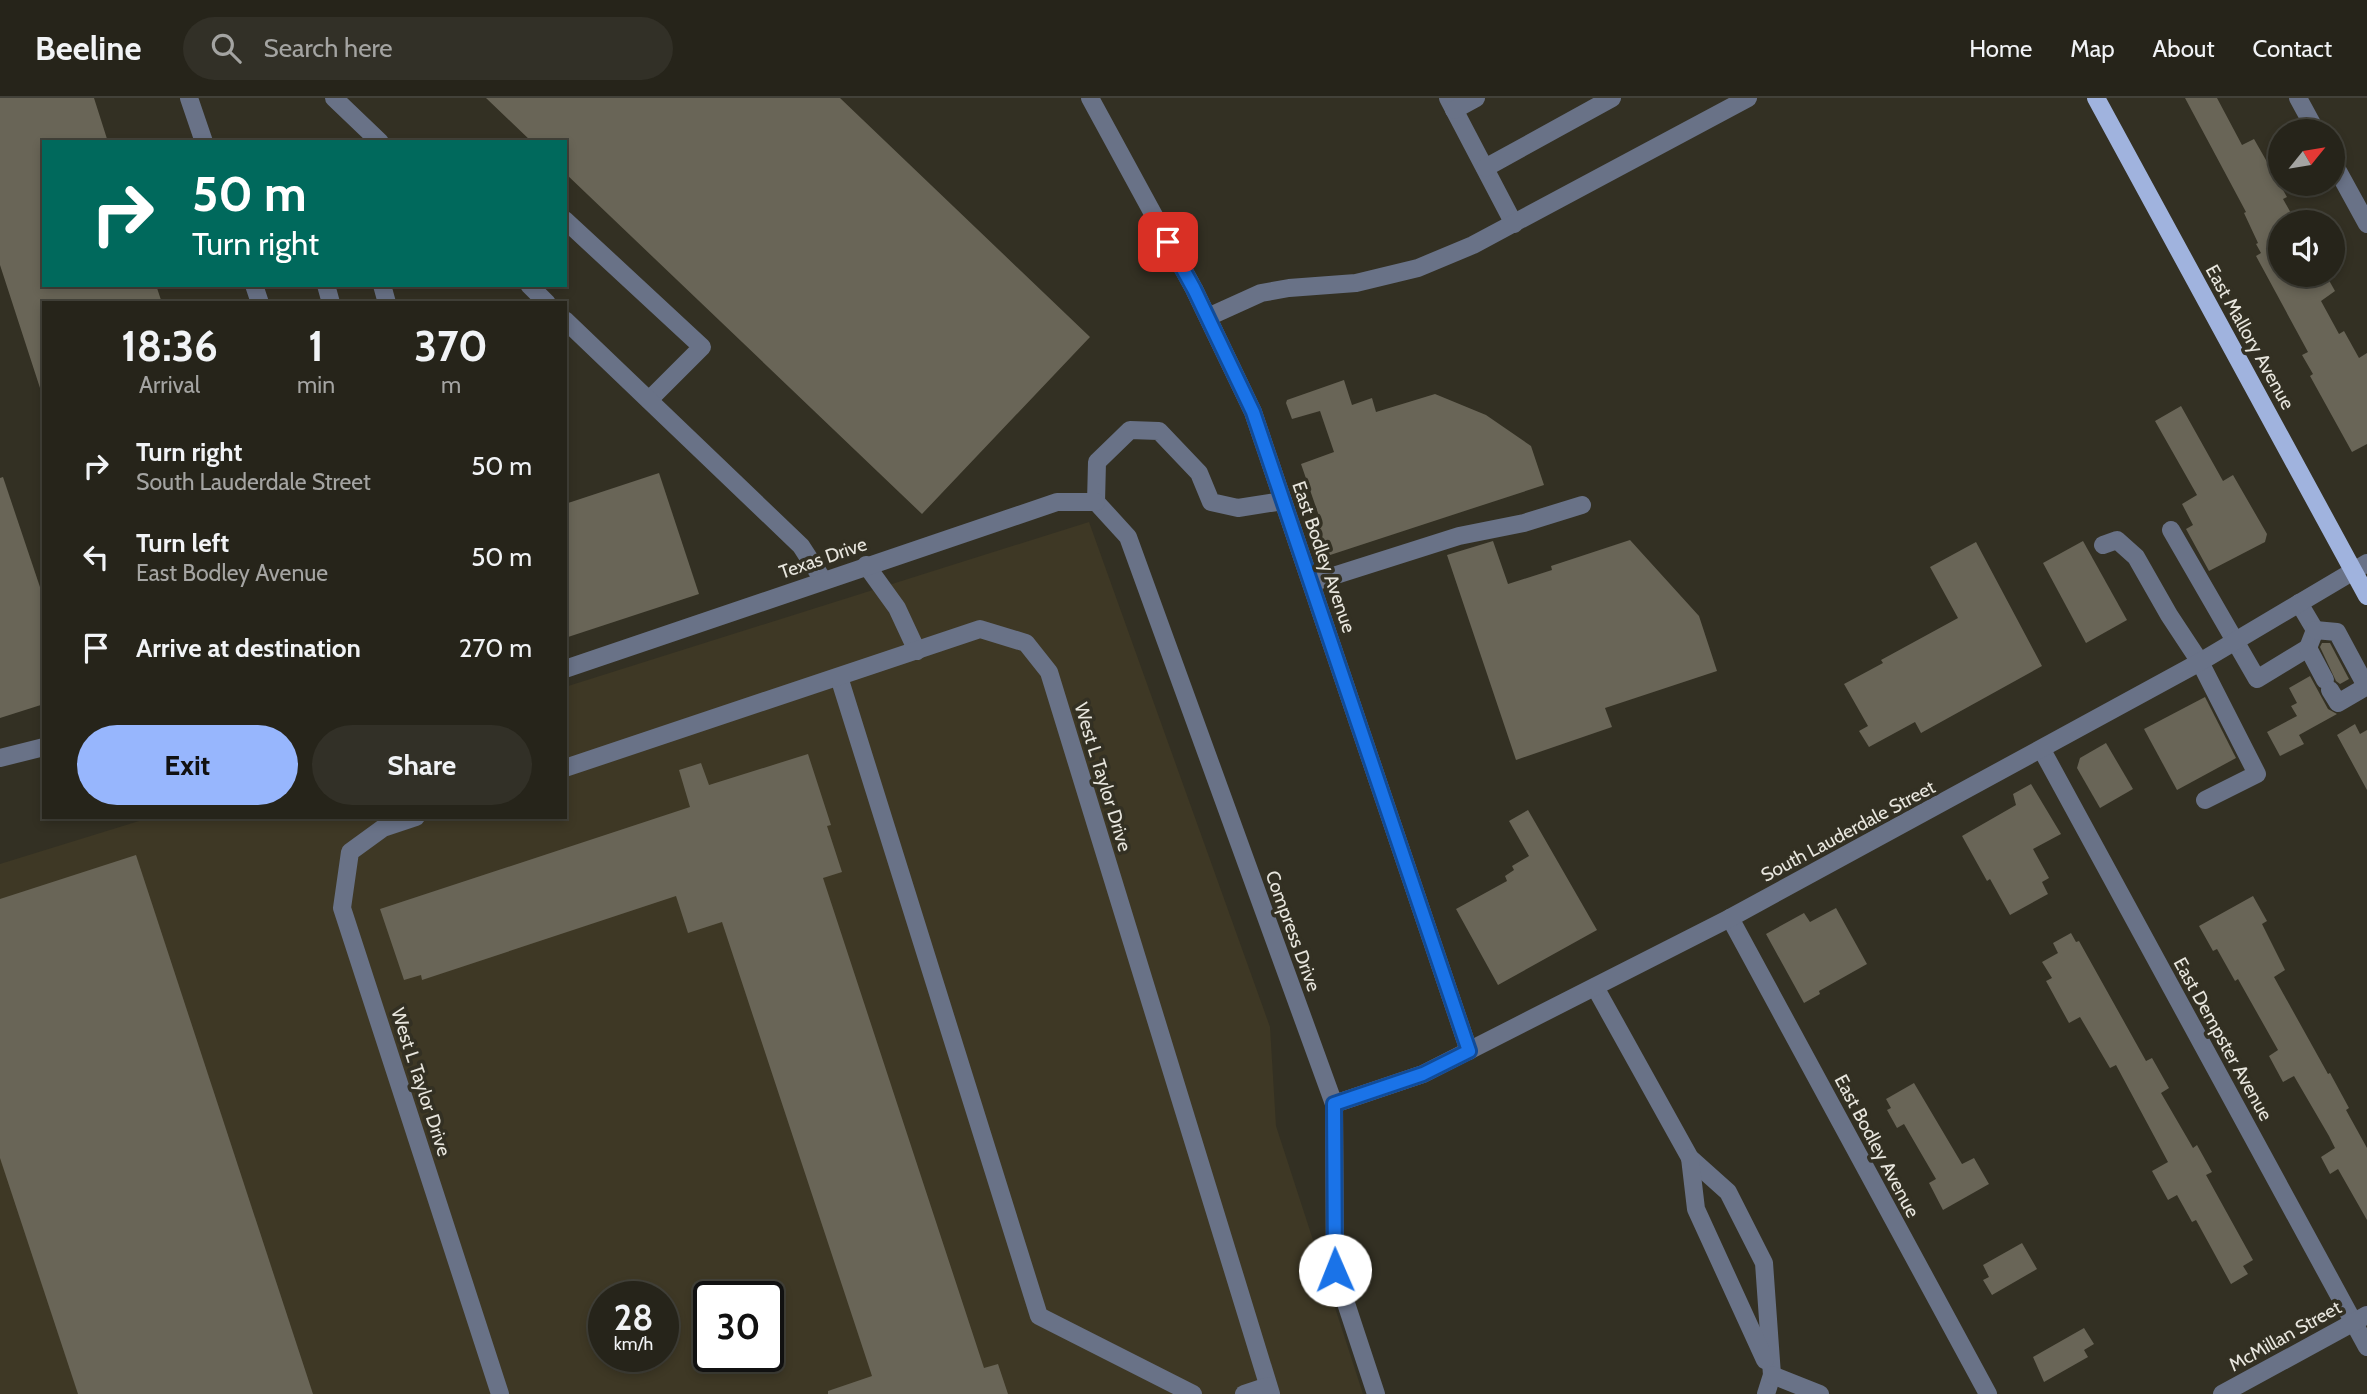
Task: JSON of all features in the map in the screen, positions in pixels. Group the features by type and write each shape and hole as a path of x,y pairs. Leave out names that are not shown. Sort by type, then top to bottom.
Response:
{"main road":[{"name":"East Mallory Avenue","path":"2096,98 2360,567 2367,596"}],"street":[{"path":"189,98 203,140"},
{"path":"334,98 378,140"},
{"name":"East Bodley Avenue","path":"1090,98 1208,317 1253,412 1469,1051"},
{"path":"1476,98 1451,104 1514,224"},
{"path":"1485,168 1612,98"},
{"path":"1208,317 1261,293 1356,282 1418,268 1514,224 1748,98"},
{"path":"2298,98 2309,119"},
{"path":"2345,184 2367,224"},
{"path":"567,222 702,347 649,400"},
{"path":"531,287 545,301"},
{"path":"567,322 801,546 823,580"},
{"path":"1096,502 1097,462 1130,430 1159,431 1199,474 1211,502 1238,508 1283,501"},
{"name":"Texas Drive","path":"567,668 1058,502 1096,502"},
{"name":"Compress Drive","path":"1096,502 1128,537 1334,1104 1335,1270 1376,1394"},
{"path":"1311,583 1459,536 1524,523 1582,505"},
{"path":"2171,530 2257,678 2308,648 2315,630"},
{"path":"2103,545 2118,540 2136,557 2200,662 2257,774 2205,800"},
{"path":"866,565 898,608 917,651"},
{"name":"South Lauderdale Street","path":"1334,1104 1423,1074 1730,918 2200,662 2360,567"},
{"path":"2299,603 2315,630"},
{"name":"West L Taylor Drive","path":"567,767 980,629 1026,643 1049,672 1270,1390"},
{"path":"2308,648 2338,703 2367,686 2337,632 2315,630"},
{"path":"839,677 1039,1316 1193,1394"},
{"path":"0,758 42,748"},
{"name":"East Dempster Avenue","path":"2042,750 2360,1319 2367,1347"},
{"name":"West L Taylor Drive","path":"410,819 383,828 350,852 342,908 500,1394"},
{"name":"East Bodley Avenue","path":"1730,918 1988,1394"},
{"path":"1595,987 1690,1158 1728,1192 1764,1263 1772,1376 1776,1394"},
{"path":"1690,1158 1696,1209 1772,1376 1766,1394"},
{"name":"McMillan Street","path":"2222,1394 2360,1319"},
{"path":"1772,1376 1820,1394"},
{"path":"1244,1394 1270,1390"}],"shaded area":[{"path":"1089,522 1270,1027 1276,1126 1363,1394 0,1394 0,864 146,819 567,819 567,686"}],"building":[{"path":"0,98 94,98 107,140 42,140 42,287 157,287 161,301 42,301 40,388 0,265"},
{"path":"486,98 840,98 1090,337 922,514 567,175 567,140 530,140"},
{"path":"2185,98 2217,98 2242,145 2254,139 2268,164 2268,196 2287,197 2283,199 2289,210 2268,210 2268,278 2256,256 2261,253 2244,213 2246,212"},
{"path":"2273,287 2333,287 2335,291 2321,301 2339,334 2344,331 2359,358 2367,353 2367,444 2352,452 2310,376 2313,374 2302,355 2308,352"},
{"path":"1344,380 1352,405 1372,398 1376,412 1435,394 1486,415 1531,446 1544,485 1324,557 1311,518 1319,516 1301,464 1334,452 1320,411 1292,419 1286,403 1287,400"},
{"path":"2181,406 2223,481 2233,475 2267,534 2265,542 2209,571 2186,529 2193,525 2182,504 2197,495 2155,421"},
{"path":"659,473 699,594 567,637 567,503"},
{"path":"3,477 42,593 42,705 0,718 0,478"},
{"path":"1630,540 1699,616 1717,671 1605,708 1612,727 1516,760 1447,555 1493,541 1508,584 1552,570 1551,566"},
{"path":"2083,541 2127,620 2086,643 2043,563"},
{"path":"1976,542 2042,666 1921,733 1915,722 1869,747 1859,731 1868,726 1844,684 1883,663 1881,660 1958,618 1930,567"},
{"path":"2322,643 2330,643 2349,679 2340,684 2336,681 2320,647"},
{"path":"2310,676 2328,709 2337,714 2299,735 2304,744 2280,756 2267,732 2297,716 2291,706 2297,703 2289,688"},
{"path":"2205,697 2236,758 2177,790 2144,729"},
{"path":"2355,724 2360,734 2367,730 2367,790 2337,735"},
{"path":"2106,743 2133,789 2100,808 2077,768 2080,758"},
{"path":"808,754 831,825 827,826 842,872 823,878 984,1368 998,1364 1008,1394 828,1394 828,1391 872,1376 722,922 688,933 676,896 422,980 421,975 404,980 380,909 690,807 679,770 701,763 709,785"},
{"path":"2031,784 2061,834 2033,849 2049,878 2042,882 2048,894 2010,915 1962,836 2016,805 2013,794"},
{"path":"1528,810 1597,930 1498,985 1456,909 1507,881 1505,876 1514,870 1512,866 1529,856 1509,821"},
{"path":"136,855 313,1394 78,1394 0,1158 0,899"},
{"path":"2253,896 2267,921 2262,924 2285,970 2274,977 2328,1074 2330,1073 2367,1148 2367,1220 2338,1169 2330,1174 2321,1157 2335,1148 2329,1136 2294,1076 2283,1082 2269,1056 2278,1050 2238,979 2235,981 2217,949 2213,951 2199,926"},
{"path":"1836,908 1867,964 1819,991 1820,994 1804,1003 1766,934 1804,913 1810,922"},
{"path":"2071,933 2076,942 2079,941 2146,1061 2152,1058 2169,1088 2161,1093 2193,1148 2197,1145 2212,1172 2206,1175 2253,1260 2243,1266 2248,1274 2231,1284 2196,1220 2192,1222 2177,1195 2168,1200 2152,1171 2168,1162 2116,1065 2110,1068 2080,1017 2069,1023 2046,981 2052,978 2042,962 2058,953 2053,943"},
{"path":"1914,1083 1962,1164 1974,1158 1989,1184 1943,1210 1929,1183 1936,1179 1904,1124 1897,1128 1887,1110 1891,1108 1886,1099"},
{"path":"2022,1243 2037,1269 1992,1295 1983,1280 1989,1277 1983,1265"},
{"path":"2084,1328 2094,1344 2084,1350 2088,1357 2044,1382 2033,1357"}],"route":[{"path":"1168,242 1194,289 1253,412 1469,1051 1423,1074 1334,1104 1335,1270"}]}
